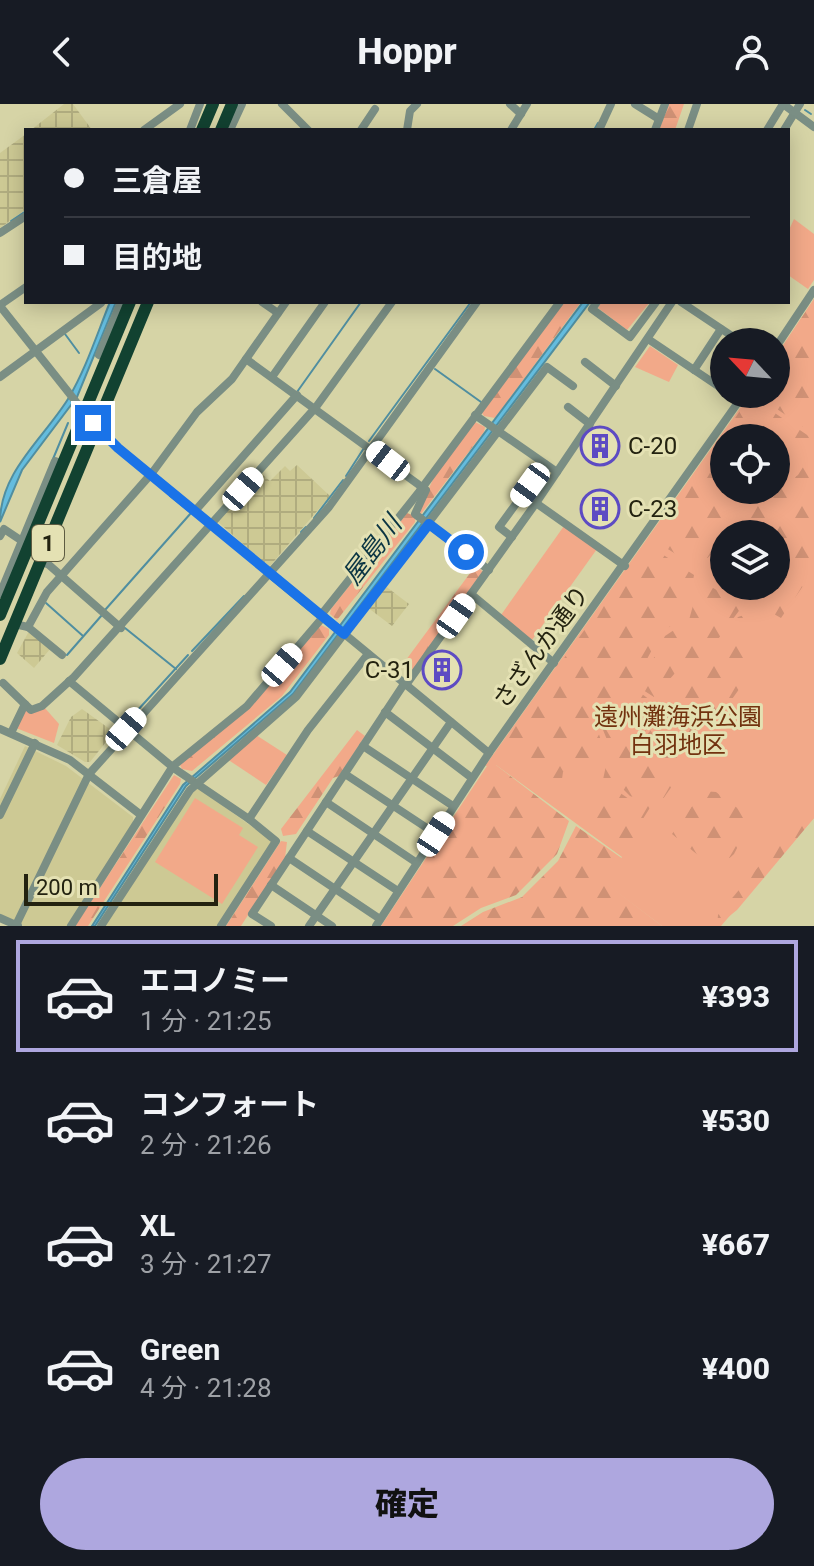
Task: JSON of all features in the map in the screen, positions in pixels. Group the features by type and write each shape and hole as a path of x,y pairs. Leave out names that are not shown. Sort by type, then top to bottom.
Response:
{"highway":[{"path":"203,128 213,104"},
{"path":"222,128 232,104"},
{"name":"1","path":"0,615 26,541 63,464 129,304"},
{"name":"1","path":"0,659 21,626 23,604 41,561 85,411 148,304"},
{"path":"26,541 85,411"},
{"path":"0,642 23,604"}],"street":[{"path":"147,128 180,104"},
{"path":"191,128 200,104"},
{"path":"231,128 242,104"},
{"path":"282,104 306,128"},
{"path":"412,128 410,111 417,104"},
{"path":"510,104 521,114"},
{"path":"512,128 527,104"},
{"path":"600,128 611,104"},
{"path":"635,104 659,119"},
{"path":"656,128 665,104"},
{"path":"689,128 697,104"},
{"path":"768,128 783,104 814,127"},
{"path":"785,128 800,104"},
{"path":"362,128 375,109"},
{"path":"0,233 24,217"},
{"path":"24,288 0,306 85,411 195,511 489,753"},
{"path":"789,328 814,290"},
{"path":"0,377 100,304"},
{"path":"107,358 99,355 120,304"},
{"path":"265,304 278,313"},
{"path":"62,655 21,626 61,575 152,473 197,412 227,384 285,304"},
{"path":"272,377 324,304"},
{"path":"3,683 31,710 42,706 69,681 121,628 316,407 391,304"},
{"path":"0,918 17,926 89,774 126,729 329,507 476,304"},
{"path":"596,304 592,309 630,337 654,304"},
{"path":"267,925 252,914 385,712 536,503 671,304"},
{"path":"684,304 720,328"},
{"path":"71,926 173,767 247,706 322,616 558,305"},
{"path":"636,328 710,381"},
{"path":"694,370 710,346"},
{"path":"246,359 426,490 415,514 489,570"},
{"path":"585,362 616,386"},
{"path":"101,926 194,783 290,704 495,429 547,367 573,386"},
{"path":"195,511 297,395"},
{"path":"568,407 590,424"},
{"name":"さざんか通り","path":"378,922 489,753 625,566 734,408"},
{"path":"475,415 557,472"},
{"path":"512,537 499,527 545,464"},
{"path":"536,503 625,566"},
{"path":"0,536 4,529 26,541 0,594"},
{"path":"41,561 121,628"},
{"path":"471,594 554,663"},
{"path":"249,819 308,730 368,654"},
{"path":"69,681 184,776 276,841 221,926"},
{"path":"11,733 25,704"},
{"path":"385,712 472,778"},
{"path":"309,926 451,722"},
{"path":"0,729 35,743 89,774 141,815"},
{"path":"0,815 35,743"},
{"path":"363,746 453,806"},
{"path":"345,774 436,834"},
{"path":"326,802 417,863"},
{"path":"307,831 398,891"},
{"path":"289,858 378,922"},
{"path":"271,885 332,926"}],"shaded area":[{"path":"64,104 73,104 91,128 34,128"},
{"path":"24,135 24,210 0,228 0,153"},
{"path":"297,465 330,496 269,567 217,521 260,472 270,481 285,466 290,471"},
{"path":"384,585 409,604 392,626 367,607"},
{"path":"34,632 51,648 34,668 17,653 28,633"},
{"path":"82,709 114,732 90,762 57,745 71,717"},
{"path":"25,746 66,766 133,817 133,822 68,926 24,926 0,916 0,799"},
{"path":"195,786 272,841 218,926 104,926"}],"green space":[{"path":"669,104 684,104 676,128 660,128"},
{"path":"794,219 814,234 814,280 808,289 790,276 790,228"},
{"name":"遠州灘海浜公園 白羽地区","path":"814,299 814,818 721,926 662,926 606,884 622,857 496,765 485,766 710,450 710,504 790,504 790,424 729,424 740,408 790,408 790,335"},
{"path":"814,299 812,433 775,408 790,408 790,335"},
{"path":"563,304 580,304 495,418 482,413"},
{"path":"599,304 648,304 627,330 598,308"},
{"path":"650,346 678,365 669,382 635,367"},
{"path":"742,408 768,408 813,439 800,465 790,474 790,424 731,424"},
{"path":"475,422 485,427 484,432 421,514 418,513 434,477"},
{"path":"814,450 814,517 801,527 768,504 790,504 790,481 798,475"},
{"path":"700,468 710,473 710,504 725,504 744,518 710,520 710,556 698,568 663,546 657,531"},
{"path":"755,504 782,520 746,520"},
{"path":"407,513 415,516 415,522 337,620 330,614 331,609"},
{"path":"790,525 814,539 814,570 781,618 750,600 790,600"},
{"path":"564,526 597,549 532,640 501,615"},
{"path":"648,549 659,552 694,575 686,615 661,633 633,685 599,714 596,725 604,750 563,772 561,786 577,800 572,806 523,772 499,748 638,556"},
{"path":"476,565 483,572 412,671 405,674 403,664"},
{"path":"700,580 710,586 710,600 733,600 741,608 699,665 683,664 654,697 643,690 642,681 665,636 689,620"},
{"path":"744,615 749,620 739,645 753,655 761,651 764,654 708,733 670,706 738,617"},
{"path":"321,625 329,629 329,635 282,696 192,771 182,769 180,765 248,708"},
{"path":"638,691 662,709 638,741 621,776 601,789 610,747 601,725 603,716"},
{"path":"44,707 59,724 54,743 16,728 23,710"},
{"path":"666,712 706,738 658,806 630,796 618,784 640,743"},
{"path":"357,730 365,736 339,776 333,778 296,834 283,836 281,829"},
{"path":"256,735 287,755 266,785 227,759"},
{"path":"489,763 496,765 569,821 557,854 516,895 481,908 453,926 381,926"},
{"path":"174,775 181,779 180,784 88,926 75,926"},
{"path":"613,788 629,799 651,806 641,822 644,830 630,846 582,813 600,794"},
{"path":"703,791 716,792 752,819 734,854 723,864 709,864 672,834"},
{"path":"195,798 243,828 239,835 258,847 222,904 155,862"},
{"path":"814,800 814,818 737,910 717,926 718,915"},
{"path":"576,826 623,859 607,884 662,926 461,926 483,912 522,897 558,861"},
{"path":"281,841 287,842 285,858 241,926 226,926"}],"water":[{"path":"109,304 115,304 77,397 22,470 0,522 7,487 15,472 68,399 86,364"},
{"path":"581,304 588,304 293,694 186,786 95,926 92,926 183,785 290,692"}],"waterway":[{"path":"805,110 811,114"},
{"path":"595,128 598,123"},
{"path":"11,221 24,212"},
{"path":"297,392 360,304"},
{"path":"369,441 470,304"},
{"path":"65,334 79,353"},
{"path":"435,369 481,402"},
{"path":"53,459 68,423"},
{"path":"346,476 364,448"},
{"path":"314,518 343,480"},
{"path":"170,496 190,512"},
{"path":"105,610 191,513"},
{"path":"301,532 306,527"},
{"path":"271,579 317,617"},
{"path":"192,651 244,596"},
{"path":"46,603 83,636"},
{"path":"67,655 102,615"},
{"path":"125,628 176,669"},
{"path":"126,723 188,655"}],"place":[{"name":"C-20","path":"600,446"},
{"name":"C-23","path":"600,509"},
{"name":"C-31","path":"442,670"}],"route":[{"path":"93,423 118,448 344,634 429,524 466,552"}],"water label":[{"name":"屋島川","path":"372,550"}]}
